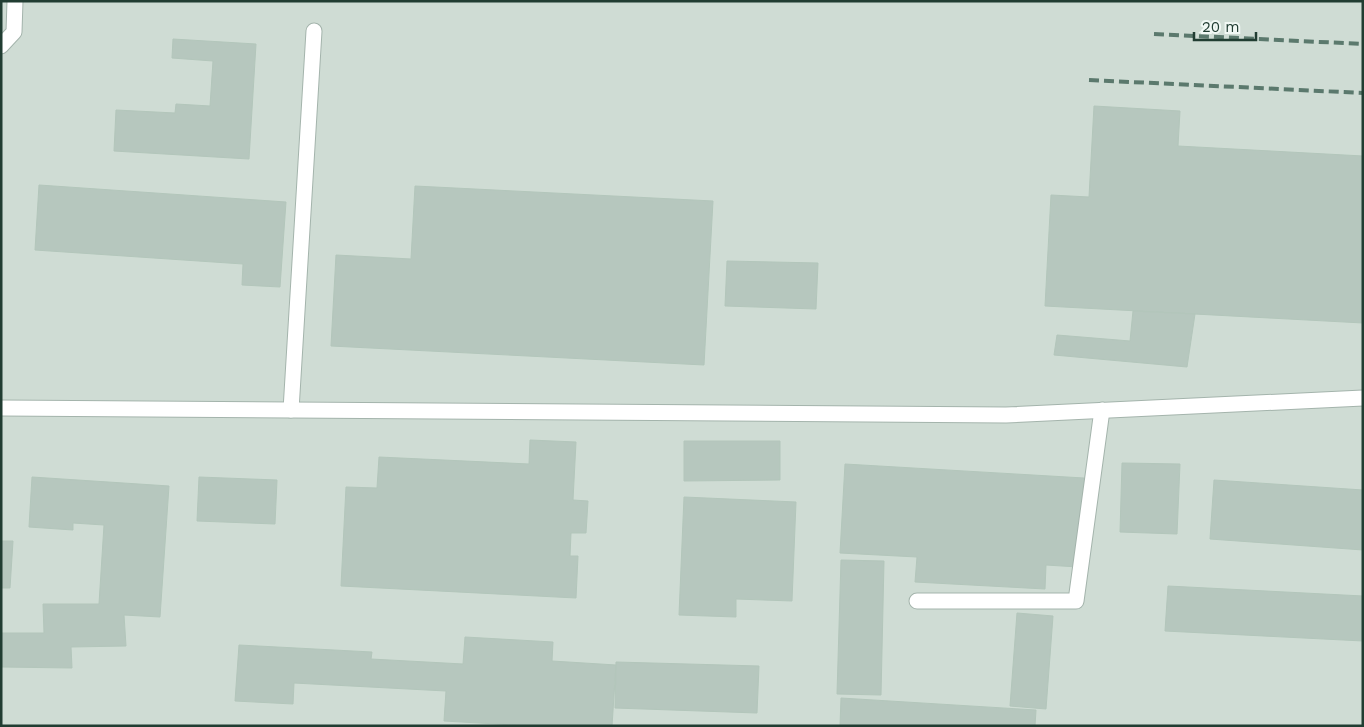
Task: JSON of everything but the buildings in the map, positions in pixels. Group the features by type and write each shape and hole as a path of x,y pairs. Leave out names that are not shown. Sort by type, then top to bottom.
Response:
{"street":[{"path":"1,46 14,32 15,1"},
{"path":"291,410 314,31"},
{"path":"1,408 1006,415 1363,398"},
{"path":"917,601 1076,602 1102,410"}],"shaded area":[{"path":"1,1 1363,1 1363,726 1,726"}],"railway":[{"path":"1154,34 1363,44"},
{"path":"1089,80 1363,93"}]}
